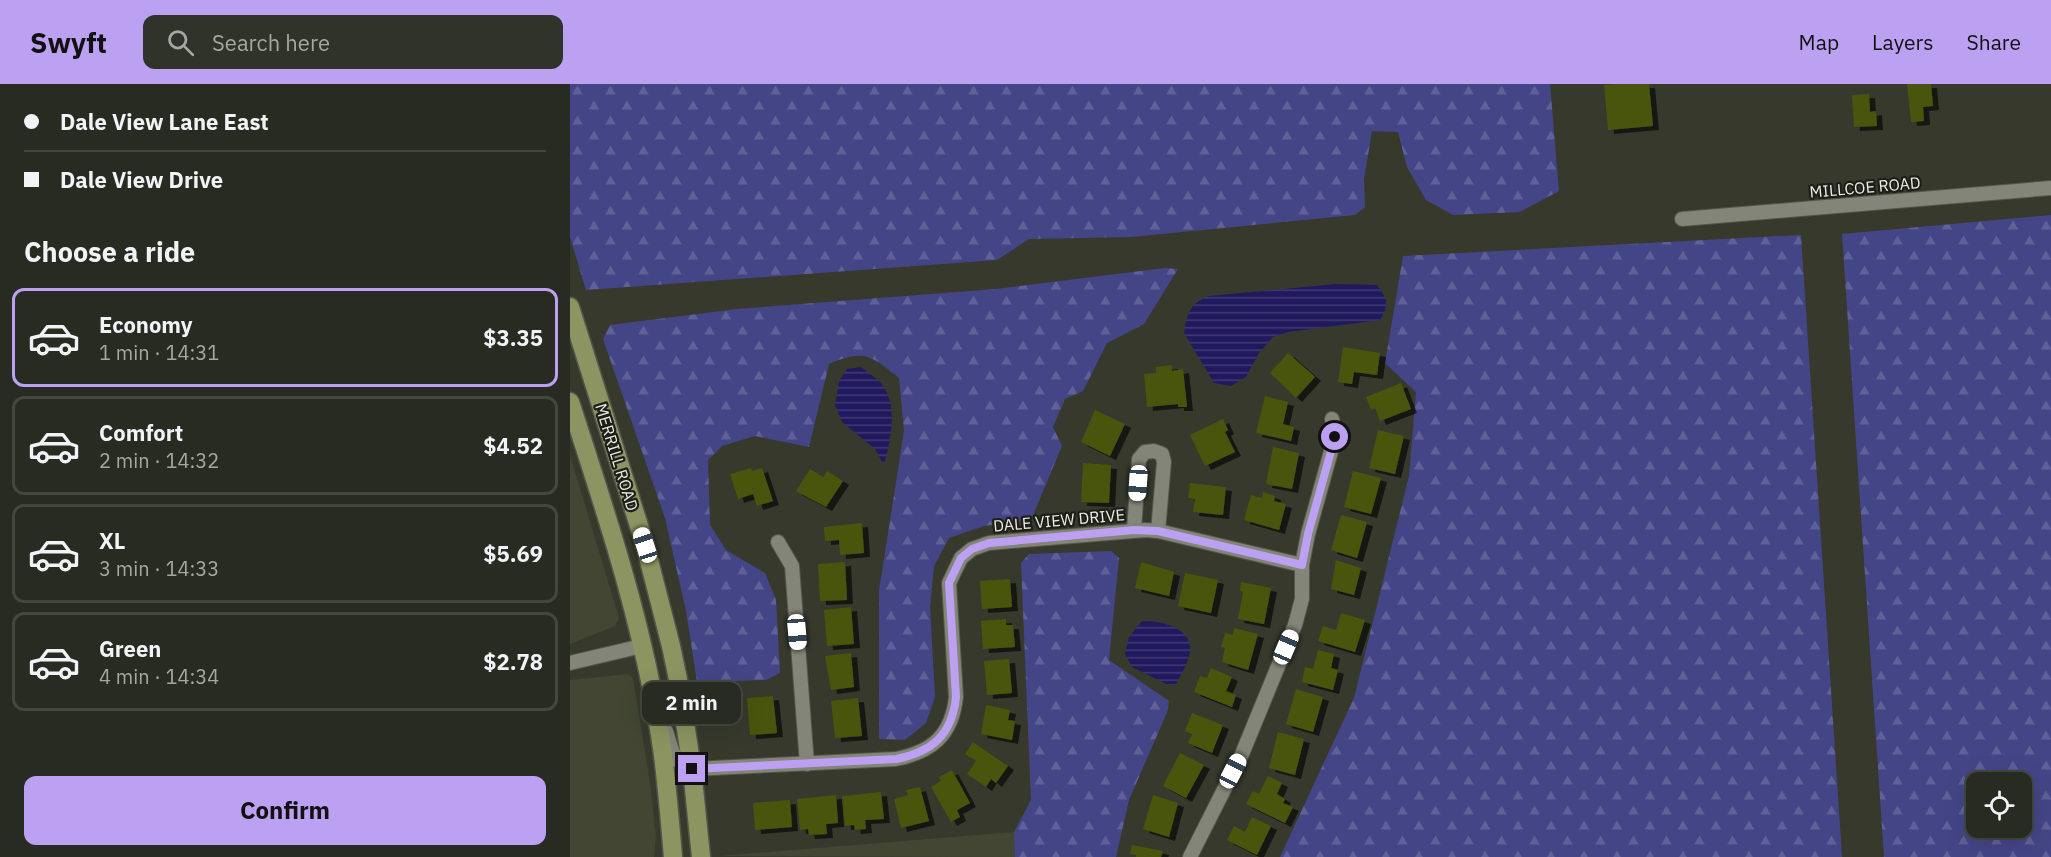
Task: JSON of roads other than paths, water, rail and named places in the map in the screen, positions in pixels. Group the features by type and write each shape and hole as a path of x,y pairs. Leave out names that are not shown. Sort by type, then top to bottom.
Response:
{"main road":[{"name":"MERRILL ROAD","path":"570,307 661,603 680,689 692,769 701,857"},
{"name":"MERRILL ROAD","path":"570,402 606,514 642,646 662,748 673,857"}],"street":[{"name":"MILLCOE ROAD","path":"1682,219 2051,188"},
{"path":"1190,857 1242,754 1295,625 1302,599 1302,565 1308,534 1335,437 1332,419"},
{"path":"1134,530 1139,459 1145,452 1154,451 1162,454 1164,462 1158,531"},
{"name":"DALE VIEW DRIVE","path":"692,769 896,759 924,751 943,734 955,710 949,583 961,558 972,549 989,543 1134,530 1158,531 1302,565"},
{"path":"778,542 792,566 807,764"},
{"path":"570,663 642,646"},
{"path":"651,686 674,756 680,765 692,769"}]}
